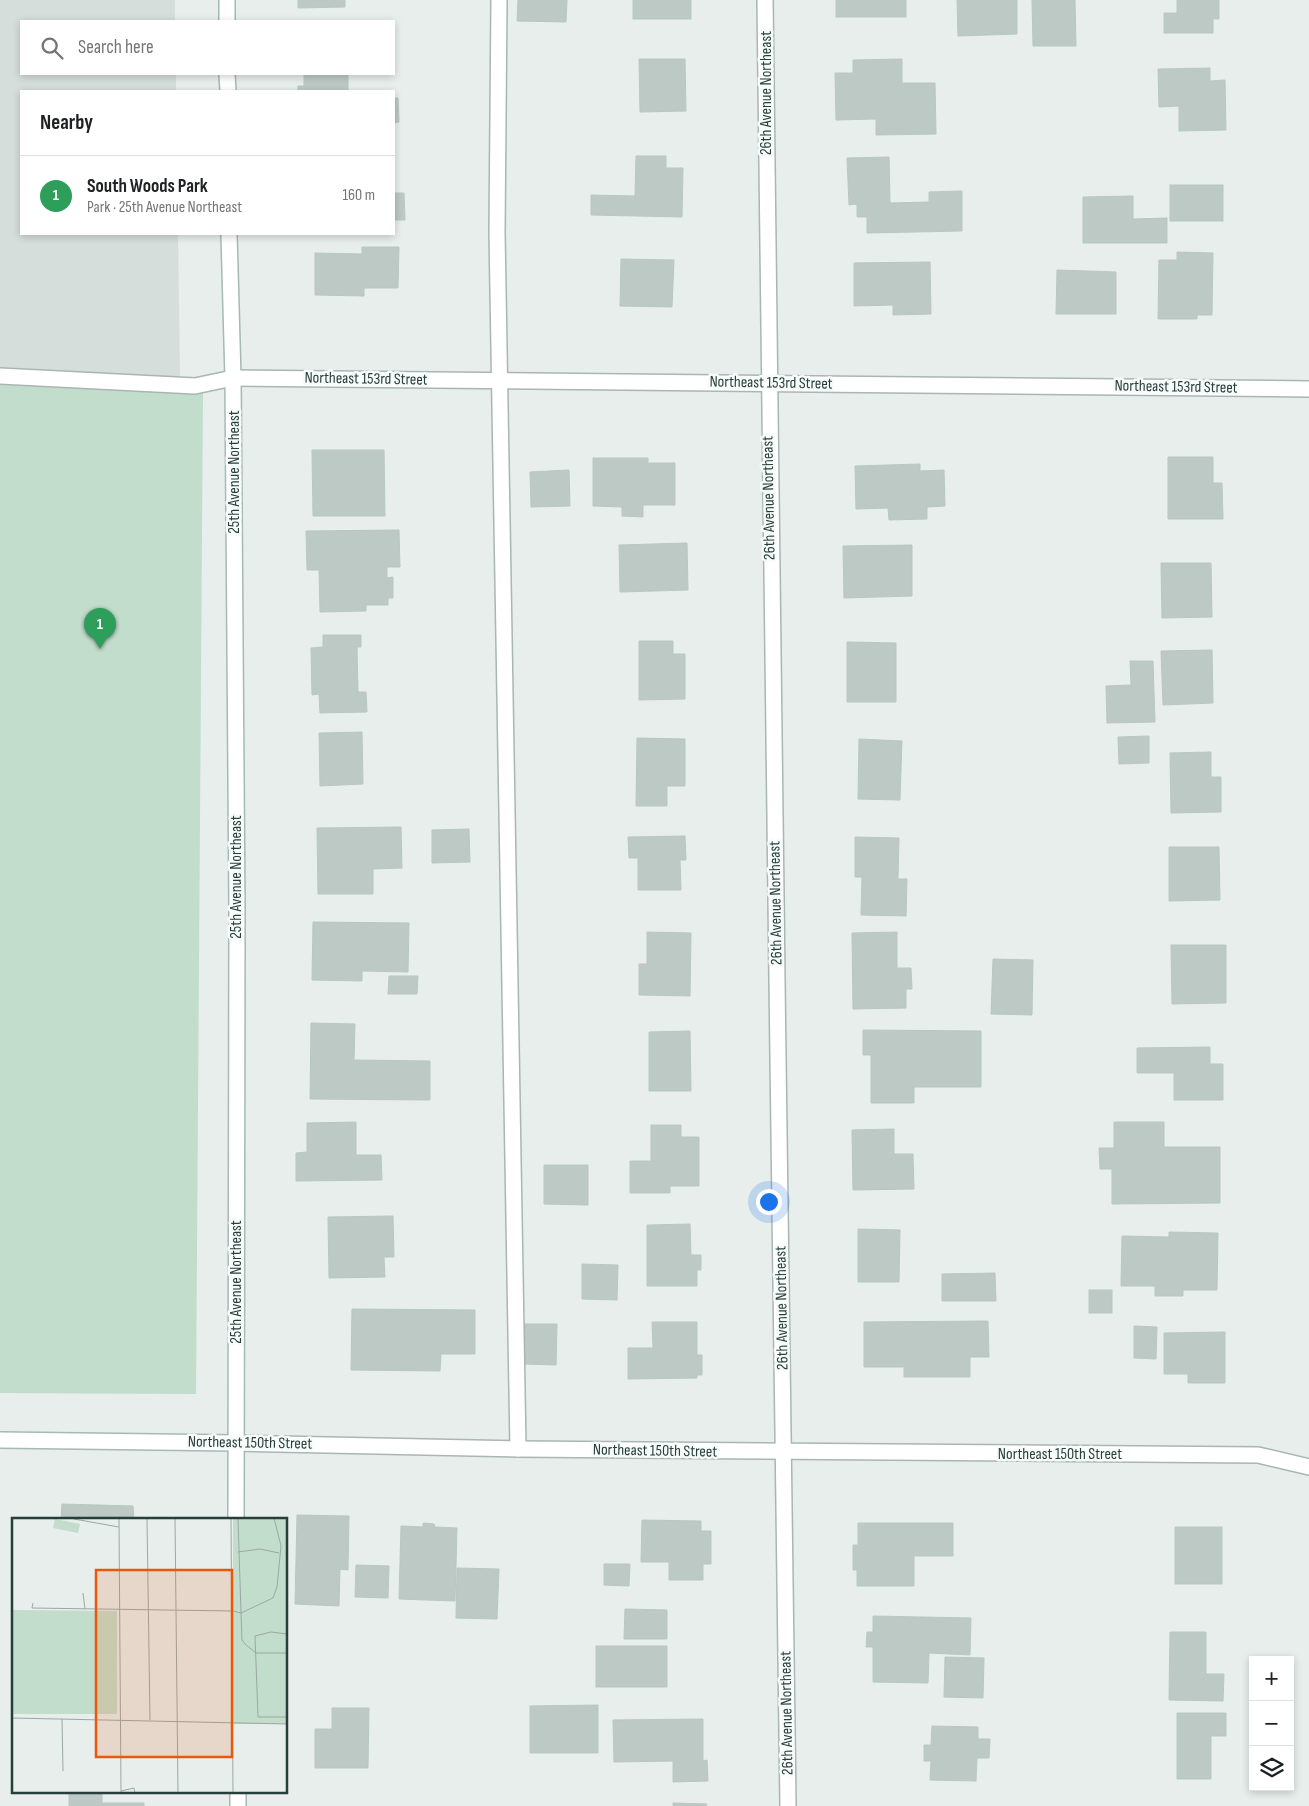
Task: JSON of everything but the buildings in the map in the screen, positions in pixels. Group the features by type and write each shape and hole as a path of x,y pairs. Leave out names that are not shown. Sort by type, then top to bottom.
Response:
{"street":[{"path":"227,0 227,20"},
{"path":"499,0 497,232 518,1449"},
{"name":"26th Avenue Northeast","path":"765,0 768,383 785,1452 788,1806"},
{"path":"227,75 228,90"},
{"name":"25th Avenue Northeast","path":"229,235 233,378 237,909 236,1518"},
{"name":"Northeast 153rd Street","path":"0,376 195,386 233,378 1309,389"},
{"name":"Northeast 150th Street","path":"0,1440 518,1449 1258,1455 1309,1467"}],"shaded area":[{"path":"0,0 175,0 175,20 20,20 20,75 176,75 176,90 20,90 20,235 178,235 180,376 0,376"}],"green space":[{"path":"0,385 195,386 203,389 196,1394 0,1393"}],"place":[{"name":"South Woods Park","path":"100,649"}]}
